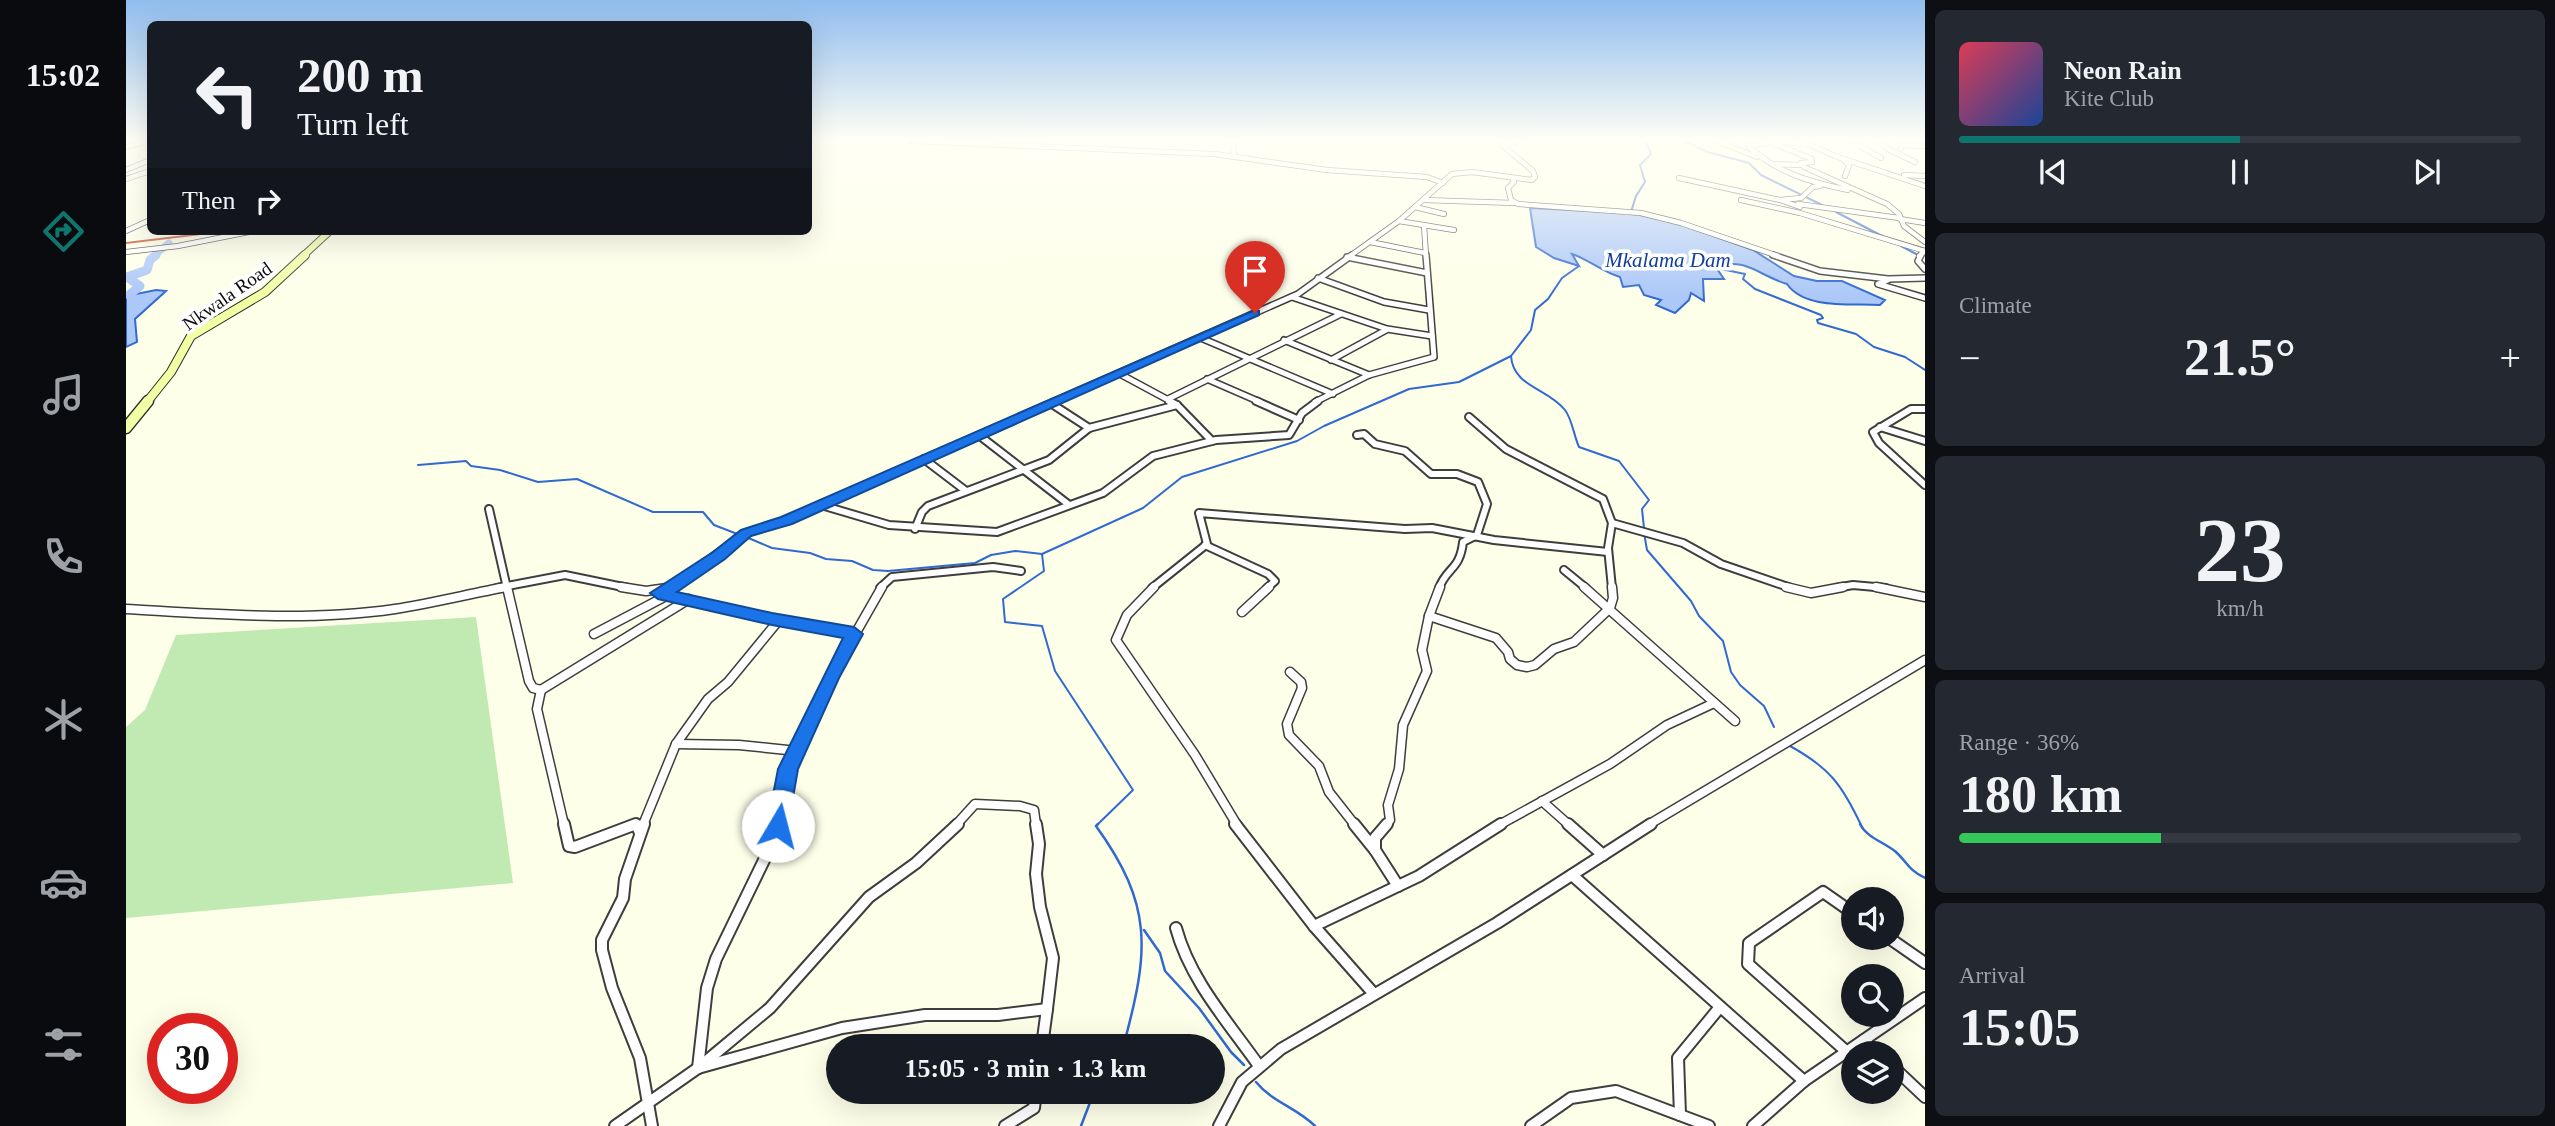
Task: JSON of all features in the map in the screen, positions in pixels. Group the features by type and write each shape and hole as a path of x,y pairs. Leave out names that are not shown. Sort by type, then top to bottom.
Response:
{"street":[{"path":"658,593 672,588 746,533 777,524 980,436 1292,296 1399,221 1431,194"},
{"path":"1511,194 1515,203"},
{"path":"1750,194 1798,204 1925,223"},
{"path":"1780,200 1801,198 1806,194"},
{"path":"1865,194 1872,195"},
{"path":"1868,194 1894,209 1904,226 1925,242"},
{"path":"1424,200 1515,203 1659,217 1820,271 1888,279 1925,278"},
{"path":"1741,200 1803,214 1925,251"},
{"path":"1798,204 1803,214"},
{"path":"1415,207 1444,214"},
{"path":"126,231 147,221"},
{"path":"1399,221 1454,230"},
{"path":"820,505 862,519 915,529 997,532 1116,487 1141,463 1153,456 1212,441 1289,435 1309,406 1369,375 1434,357 1424,225"},
{"path":"1917,234 1925,236"},
{"path":"126,252 163,249 234,235"},
{"name":"Nkwala Road","path":"126,428 171,372 191,337 265,292 326,235"},
{"path":"1370,242 1425,253"},
{"path":"1925,251 1918,261 1925,269"},
{"path":"1347,257 1427,273"},
{"path":"1318,278 1384,302 1429,310"},
{"path":"1888,279 1878,284 1925,298"},
{"path":"1292,296 1387,329 1432,336"},
{"path":"1168,399 1341,314"},
{"path":"1331,360 1387,329"},
{"path":"1200,338 1332,394"},
{"path":"1284,340 1369,375"},
{"path":"1120,374 1177,405 1212,441"},
{"path":"1207,379 1299,420"},
{"path":"1052,404 1089,428"},
{"path":"915,529 922,512 928,506 1060,455 1068,449 1077,435 1089,428 1177,405"},
{"path":"1925,409 1911,409 1873,432 1925,485"},
{"path":"1429,616 1496,638 1508,652 1510,659 1517,665 1527,667 1535,665 1554,649 1574,642 1610,608 1613,591 1608,552 1612,523 1607,505 1596,493 1506,449 1469,417"},
{"path":"1880,426 1925,441"},
{"path":"1357,435 1364,434 1376,444 1405,451 1431,474 1457,474 1478,482 1487,504 1475,538"},
{"path":"980,436 1068,505"},
{"path":"924,459 967,491"},
{"path":"489,509 529,681 533,688 541,691"},
{"path":"1374,994 1314,926 1233,821 1195,755 1116,640 1116,630 1124,617 1207,544 1199,513 1350,526 1432,528 1475,538 1608,552"},
{"path":"1612,523 1684,543 1721,564 1804,593 1815,594 1843,587 1867,586 1925,597"},
{"path":"1375,850 1375,838 1390,820 1388,805 1399,769 1405,716 1411,710 1427,671 1422,650 1429,616 1442,581 1461,559 1463,542 1475,538"},
{"path":"1205,545 1268,574 1275,581 1242,612"},
{"path":"696,1068 707,988 716,959 768,852 778,826 783,788 797,751 878,590 892,577 993,567 1021,571"},
{"path":"1564,570 1735,721"},
{"path":"126,608 215,614 314,614 418,606 577,575 854,634"},
{"path":"594,634 670,595"},
{"path":"640,834 636,824 569,846 537,709 541,691 688,599"},
{"path":"652,1126 640,1058 612,988 602,940 623,898 625,879 640,834 676,744 708,699 728,682 779,620"},
{"path":"1219,1126 1242,1082 1259,1066 1303,1035 1497,923 1603,855 1925,660"},
{"path":"1290,672 1301,682 1302,688 1287,724 1289,735 1319,766 1329,792 1375,850 1398,886"},
{"path":"1314,926 1398,886 1610,764 1667,725 1714,703"},
{"path":"676,744 739,745 797,751"},
{"path":"1542,802 1603,855"},
{"path":"615,1126 647,1101 680,1082 770,1008 869,897 946,837 975,804 1020,806 1034,810 1039,844 1037,874 1040,906 1052,958 1044,1034"},
{"path":"1572,875 1804,1081"},
{"path":"1841,905 1823,892 1749,943 1748,964 1841,1047"},
{"path":"1176,928 1178,939 1197,976 1259,1066"},
{"path":"1904,948 1925,963"},
{"path":"1864,1040 1925,998"},
{"path":"1680,1115 1678,1058 1720,1007"},
{"path":"696,1068 842,1028 925,1015 998,1016 1047,1009"},
{"path":"1753,1126 1804,1081 1841,1056"},
{"path":"1904,1077 1925,1097"},
{"path":"1531,1126 1571,1098 1616,1091 1709,1126"},
{"path":"1005,1126 1034,1108 1034,1104"}],"green space":[{"path":"476,617 513,883 126,918 126,727 145,710 176,635"}],"water":[{"name":"Mkalama Dam","path":"1530,208 1630,213 1678,223 1753,250 1794,276 1817,281 1842,281 1885,300 1880,305 1817,302 1795,292 1787,284 1745,266 1727,264 1715,266 1724,279 1703,279 1704,301 1691,293 1689,300 1675,313 1656,305 1661,300 1644,295 1639,285 1623,287 1620,277 1572,254 1579,266 1554,258 1536,247"},
{"path":"156,290 166,291 135,319 137,342 126,347 126,296"}],"waterway":[{"path":"1631,212 1638,194"},
{"path":"1799,194 1822,205"},
{"path":"1836,212 1884,237"},
{"path":"154,256 169,243"},
{"path":"1901,246 1918,255"},
{"path":"129,295 140,286 127,277 147,270 150,260 156,255"},
{"path":"1511,356 1531,330 1535,310 1548,299 1562,278 1579,266"},
{"path":"1716,268 1745,274 1743,279 1755,289 1821,315 1823,318 1817,320 1818,323 1856,334 1874,347 1905,357 1925,370"},
{"path":"1042,554 1143,508 1182,477 1297,441 1324,426 1409,389 1459,382 1511,356"},
{"path":"1511,356 1513,366 1524,381 1565,410 1579,447 1619,461 1649,500 1642,509 1644,528"},
{"path":"418,465 466,461 471,466 500,470 538,482 577,479 653,512 703,512 714,525 740,535"},
{"path":"1644,533 1647,550 1691,601 1699,616 1723,641 1731,672 1740,685 1764,706 1774,727"},
{"path":"746,537 772,548 810,553 826,559 852,561 873,570 888,571 975,563 991,555 1015,551 1042,554"},
{"path":"1042,554 1044,571 1003,599 1005,622 1042,626 1055,671 1133,790 1097,825"},
{"path":"1790,746 1825,770 1841,788 1861,825"},
{"path":"1860,824 1867,833 1896,852 1911,869 1925,878"},
{"path":"1097,825 1128,880 1137,905 1141,929 1139,980 1126,1034"},
{"path":"1144,930 1160,953 1165,971 1199,1008 1231,1052 1244,1065"},
{"path":"1256,1082 1269,1095 1315,1126"},
{"path":"1081,1126 1089,1104"}],"railway":[{"path":"126,243 193,235"}],"route":[{"path":"778,826 788,769 830,678 854,634 772,619 658,593 672,588 750,531 787,520 1255,313"}]}
